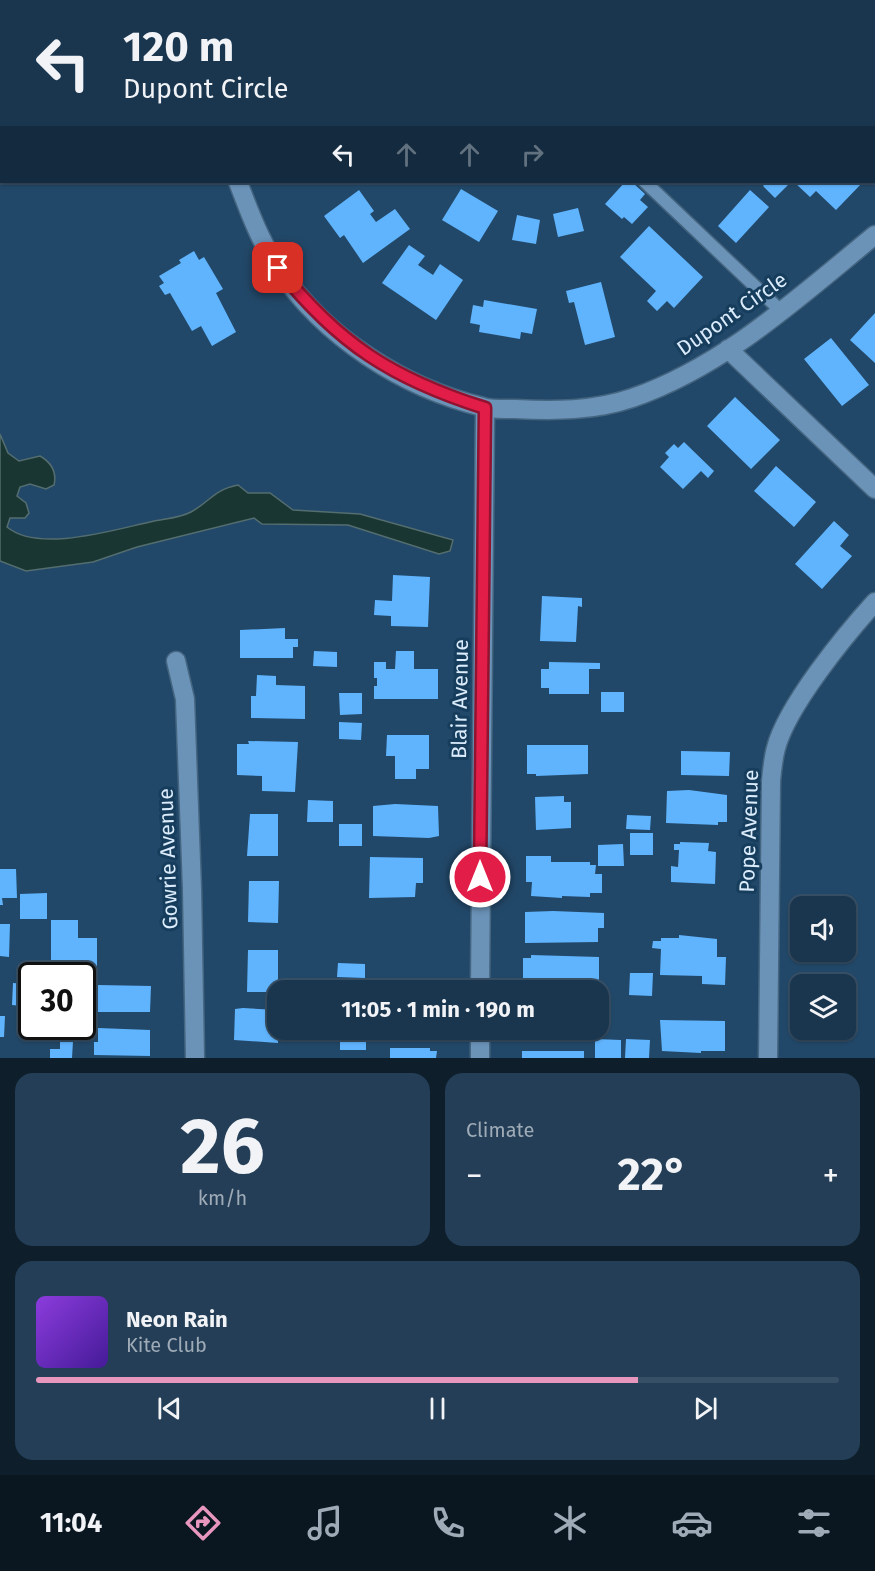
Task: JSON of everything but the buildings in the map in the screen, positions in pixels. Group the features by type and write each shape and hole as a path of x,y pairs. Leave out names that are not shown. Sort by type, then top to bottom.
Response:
{"street":[{"name":"Dupont Circle","path":"238,183 256,229 278,268 300,297 334,330 363,353 395,373 440,394 485,408 555,411 594,408 631,398 681,377 728,350 781,311 875,235"},
{"path":"728,350 875,489"},
{"name":"Blair Avenue","path":"480,980 485,408"},
{"name":"Pope Avenue","path":"768,1058 770,805 776,748 786,722 823,667 875,602"},
{"name":"Gowrie Avenue","path":"176,661 185,699 195,1058"},
{"path":"480,1040 480,1058"}],"lane":[{"path":"646,183 781,311"}],"shaded area":[{"path":"0,434 8,453 19,461 40,456 48,462 54,472 54,485 46,489 30,484 20,487 17,496 26,503 29,513 25,518 10,518 7,527 21,535 56,539 76,537 177,517 198,508 217,493 238,485 248,493 270,493 293,510 360,514 453,540 450,551 439,554 348,525 262,524 254,518 137,547 93,562 26,571 0,561"}],"route":[{"path":"278,268 300,297 334,330 363,353 395,373 440,394 485,408 480,877"}]}
